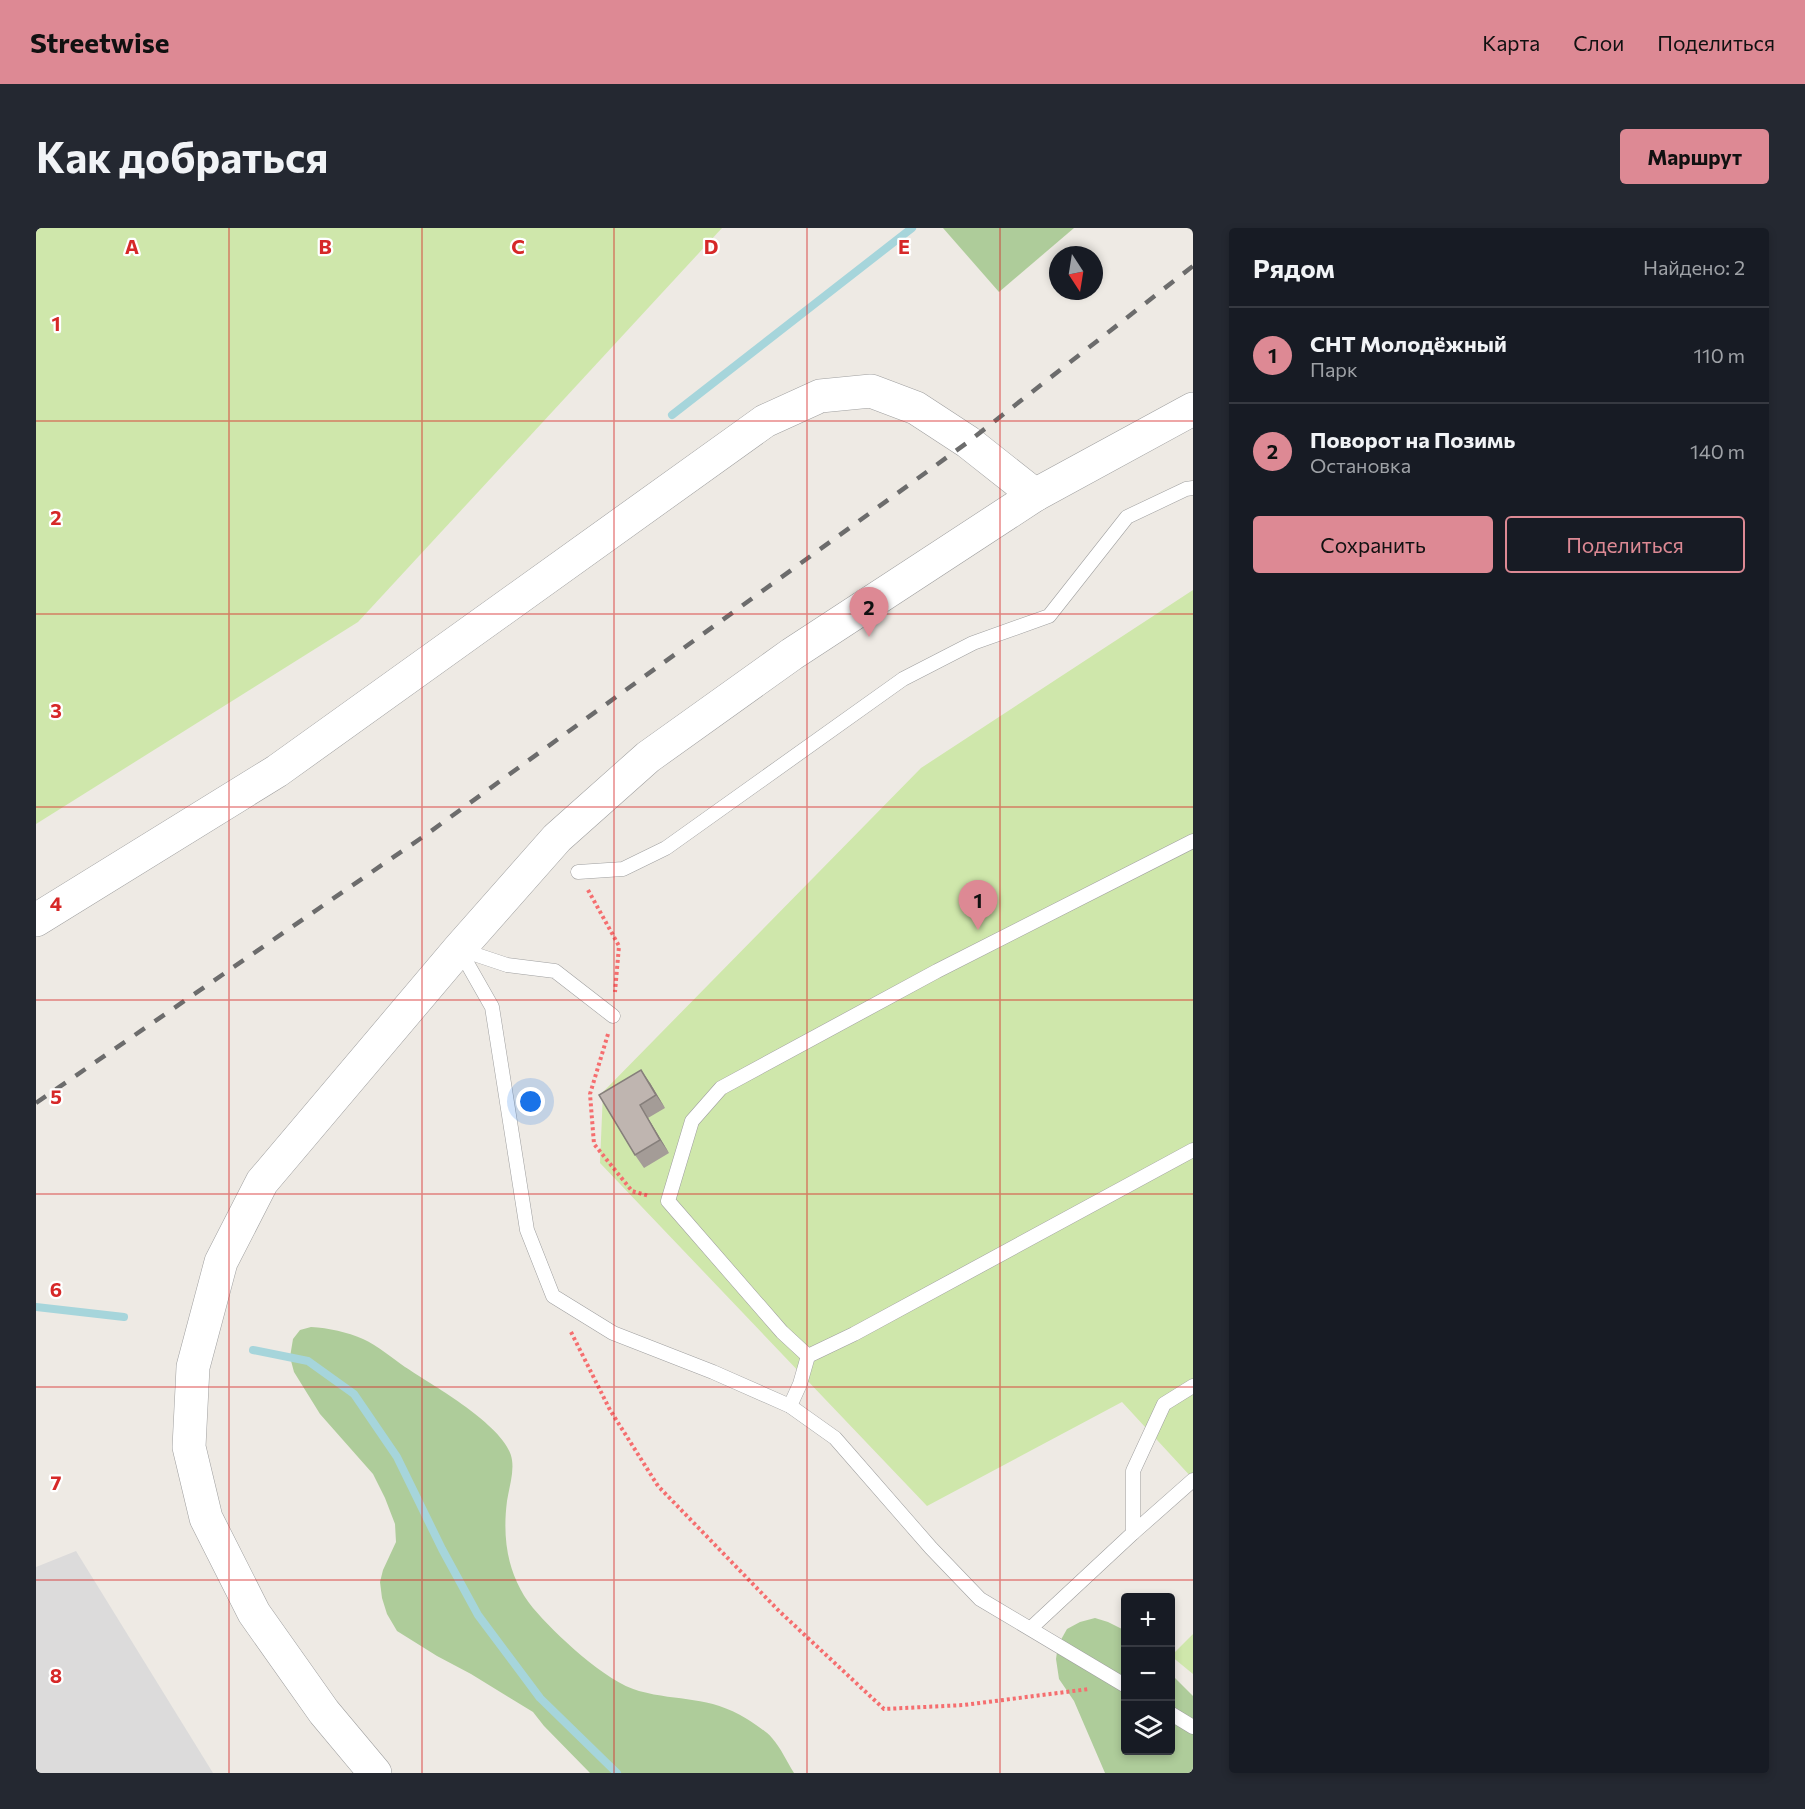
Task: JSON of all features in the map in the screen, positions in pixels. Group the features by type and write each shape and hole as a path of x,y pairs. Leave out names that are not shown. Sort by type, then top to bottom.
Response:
{"street":[{"path":"36,920 277,771 765,422 820,396 871,391 916,408 968,442 1035,495"},
{"path":"375,1773 324,1712 254,1613 206,1518 189,1446 193,1367 221,1262 261,1182 459,949 557,838 648,757 792,654 1035,495 1193,409"}],"lane":[{"path":"578,872 623,869 666,848 903,679 973,643 1049,616 1127,517 1186,489 1193,488"},
{"path":"808,1356 782,1332 668,1202 692,1121 721,1088 937,971 1193,841"},
{"path":"459,949 507,965 555,971 613,1016"},
{"path":"459,949 492,1007 527,1230 553,1296 613,1333 713,1372 790,1406 835,1438 931,1548 980,1599 1120,1683"},
{"path":"790,1406 800,1384 808,1356 874,1323 1193,1150"},
{"path":"1133,1533 1133,1471 1164,1404 1193,1386"},
{"path":"1031,1628 1193,1480"},
{"path":"1175,1716 1193,1726"}],"path":[{"path":"553,1296 610,1410 658,1486 779,1611 884,1709 964,1705 1088,1690 1120,1683"}],"shaded area":[{"path":"76,1551 213,1773 36,1773 36,1567"}],"green space":[{"path":"36,228 722,228 358,622 36,824"},
{"path":"943,228 1074,228 1053,246 1049,246 1049,249 999,292"},
{"path":"1193,590 1193,1479 1122,1402 927,1506 600,1163 603,1092 921,768"},
{"path":"311,1327 344,1332 369,1342 467,1408 497,1434 507,1447 512,1460 505,1530 512,1571 524,1596 554,1631 597,1668 626,1686 654,1694 706,1702 733,1711 747,1719 772,1738 794,1773 590,1773 533,1712 397,1631 387,1614 380,1582 396,1542 395,1524 385,1498 373,1474 320,1414 294,1372 290,1357 293,1339 300,1330"},
{"path":"1095,1618 1121,1628 1121,1755 1175,1755 1175,1678 1193,1696 1193,1773 1105,1773 1074,1701 1059,1679 1056,1659 1058,1645 1067,1629"},
{"path":"1193,1634 1193,1674 1175,1659 1175,1652"}],"building":[{"path":"641,1070 656,1095 640,1105 660,1140 635,1155 599,1095"}],"waterway":[{"path":"672,415 912,228"},
{"path":"36,1307 124,1317"},
{"path":"253,1350 308,1361 354,1394 397,1457 442,1549 478,1615 540,1698 617,1773"}],"railway":[{"path":"36,1103 427,834 968,442 1193,266"}],"place":[{"name":"Поворот на Позимь","path":"869,637"},
{"name":"СНТ Молодёжный","path":"978,930"}]}
